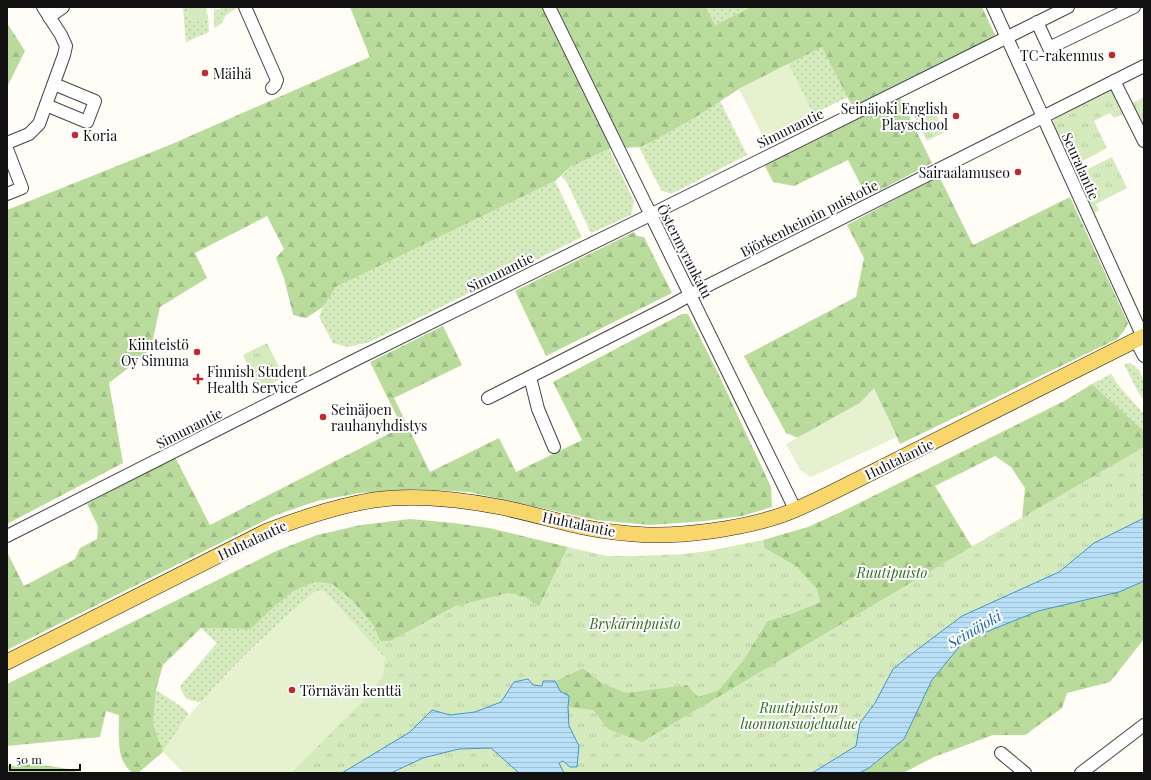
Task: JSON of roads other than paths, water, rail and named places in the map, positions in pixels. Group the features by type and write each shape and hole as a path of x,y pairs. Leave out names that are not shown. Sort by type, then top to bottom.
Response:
{"main road":[{"name":"Huhtalantie","path":"7,662 267,531 294,520 329,510 374,500 421,498 472,502 502,507 589,528 620,533 650,535 712,531 750,524 781,515 837,490 1141,338"}],"street":[{"path":"7,143 29,134 39,124 66,46 61,35 46,12 64,7"},
{"path":"245,7 277,80 272,88"},
{"name":"Östermyrankatu","path":"549,7 795,509"},
{"name":"Seuralantie","path":"992,7 1043,117 1141,338 1144,356"},
{"name":"Simunantie","path":"7,536 362,357 1068,7"},
{"path":"1037,22 1049,48 1134,7"},
{"name":"Björkenheimin puistotie","path":"488,398 690,294 1144,66"},
{"path":"1114,81 1144,141"},
{"path":"46,105 87,122 96,101 54,84"},
{"path":"7,149 22,188 7,194"},
{"path":"530,377 538,409 554,447"},
{"path":"1081,773 1144,725"},
{"path":"1000,753 1026,773"}],"water":[{"name":"Seinäjoki","path":"1144,518 1144,581 1119,592 1038,611 964,641 932,680 904,739 869,768 859,773 812,773 856,746 860,723 875,703 893,669 918,649 962,616 1059,572 1094,543"},
{"path":"528,679 533,685 542,686 543,681 555,681 560,691 569,696 569,726 579,746 577,767 570,767 563,761 559,763 564,773 519,773 491,748 459,749 423,758 391,773 342,773 410,732 432,710 450,715 475,712 501,702 514,682"}],"place":[{"name":"TC-rakennus","path":"1112,55"},
{"name":"Mäihä","path":"205,73"},
{"name":"Seinäjoki English Playschool","path":"956,116"},
{"name":"Koria","path":"75,135"},
{"name":"Sairaalamuseo","path":"1018,172"},
{"name":"Kiinteistö Oy Simuna","path":"197,352"},
{"name":"Finnish Student Health Service","path":"198,379"},
{"name":"Seinäjoen rauhanyhdistys","path":"323,417"},
{"name":"Törnävän kenttä","path":"292,690"}],"park label":[{"name":"Ruutipuisto","path":"892,572"},
{"name":"Brykärinpuisto","path":"635,623"},
{"name":"Ruutipuiston luonnonsuojelualue","path":"799,716"}]}
